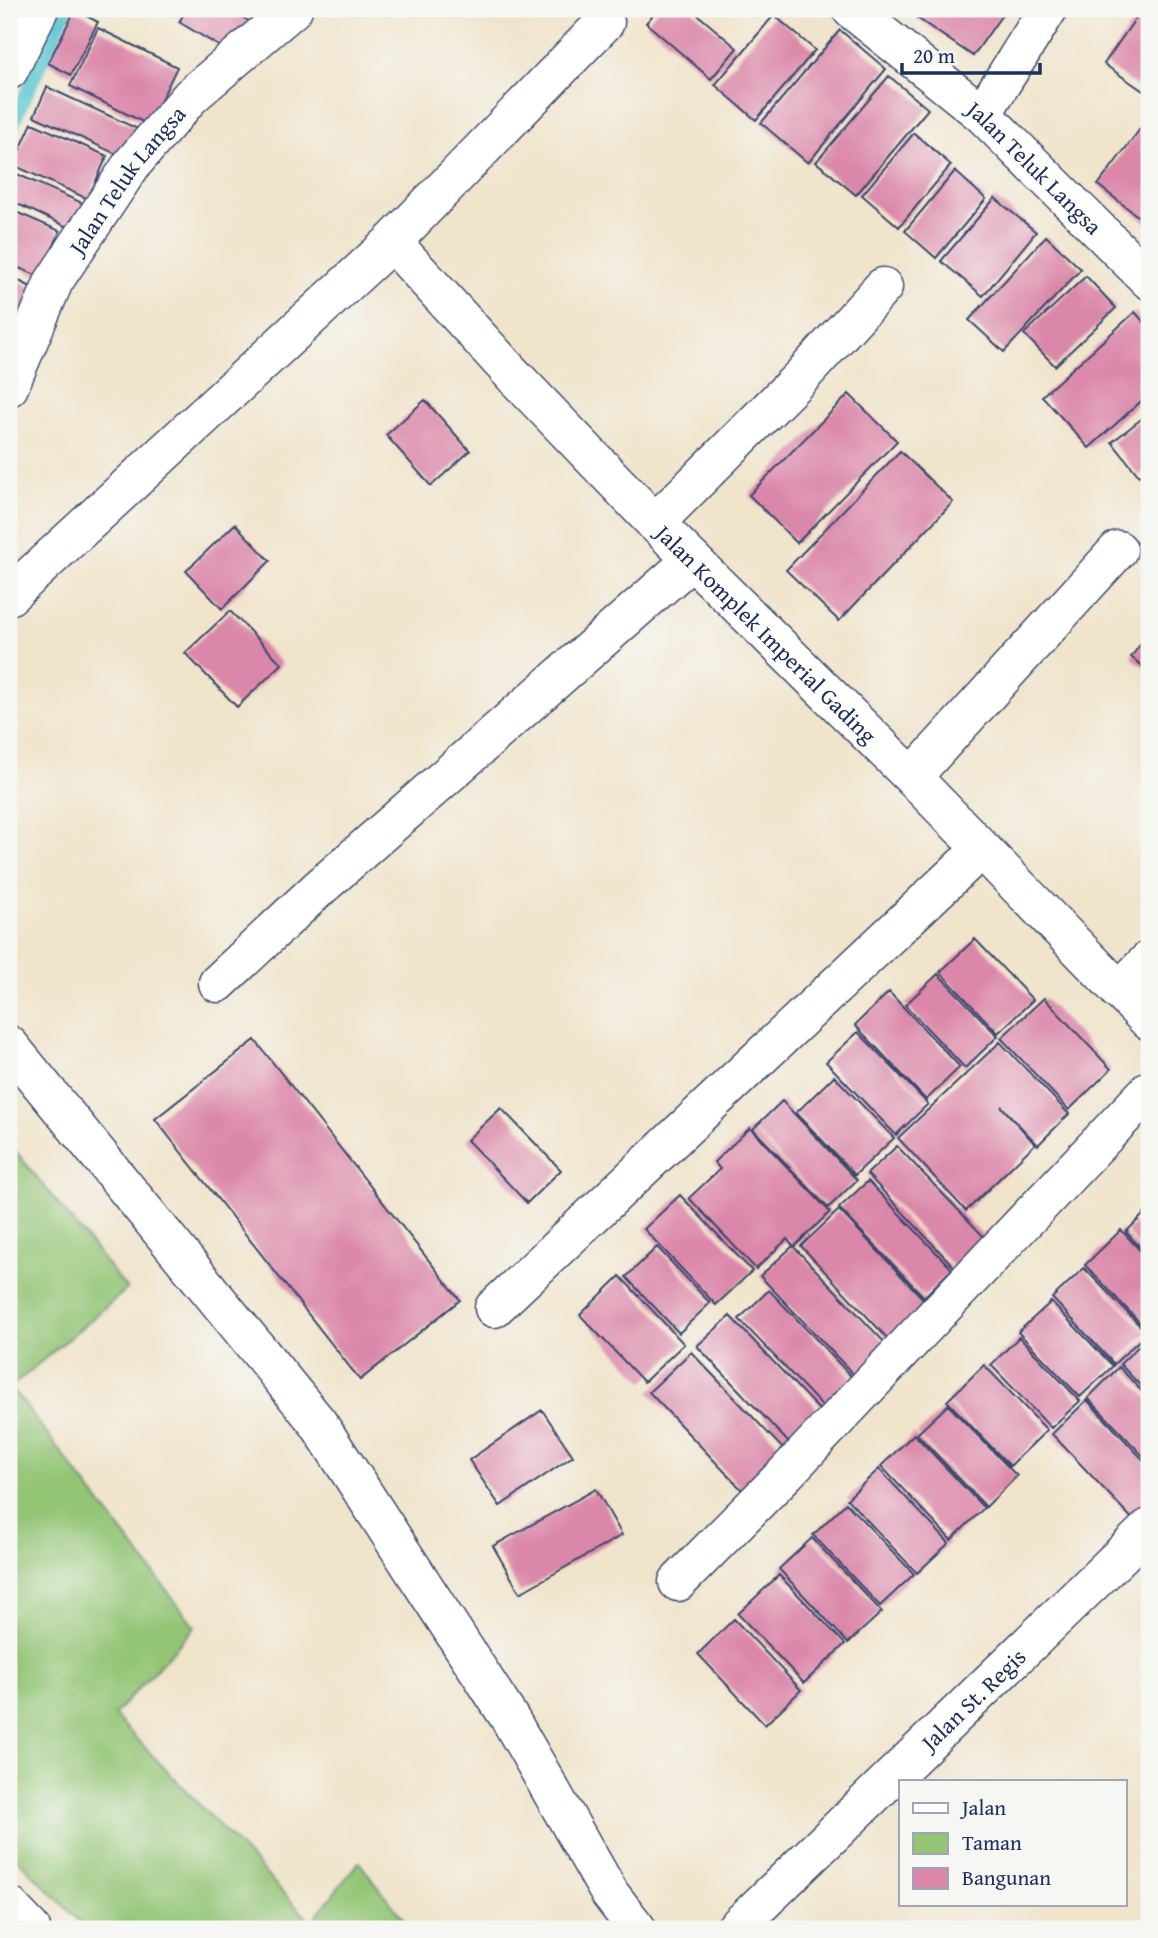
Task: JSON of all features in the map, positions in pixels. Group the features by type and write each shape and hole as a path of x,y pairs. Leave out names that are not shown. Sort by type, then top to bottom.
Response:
{"street":[{"path":"9,70 39,9"},
{"name":"Jalan Teluk Langsa","path":"9,387 54,281 132,163 191,96 293,9"},
{"name":"Jalan Teluk Langsa","path":"851,9 982,114 1149,280"},
{"path":"982,114 1048,9"},
{"path":"9,596 392,242 606,22"},
{"name":"Jalan Komplek Imperial Gading","path":"392,242 513,375 655,523 912,777 1149,1021"},
{"path":"655,523 802,376 883,288"},
{"path":"912,777 1118,550"},
{"path":"218,983 327,881 692,560"},
{"path":"494,1308 980,850"},
{"path":"1119,991 1149,960"},
{"path":"9,1045 318,1423 502,1707 610,1894 637,1929"},
{"path":"678,1582 787,1472 1149,1090"},
{"name":"Jalan St. Regis","path":"735,1929 1149,1528"},
{"path":"9,1906 31,1929"}],"green space":[{"path":"9,1143 127,1289 11,1387 195,1627 114,1715 311,1922 359,1862 411,1929 87,1929 9,1850"}],"building":[{"path":"9,9 22,9 9,38"},
{"path":"187,9 228,9 252,23 234,55 179,22"},
{"path":"514,9 541,9 521,20"},
{"path":"658,9 691,9 737,48 711,79 646,23"},
{"path":"904,9 1006,9 973,56"},
{"path":"75,10 98,22 71,75 48,63"},
{"path":"1140,12 1149,19 1149,95 1104,64"},
{"path":"774,15 815,50 756,120 715,85"},
{"path":"98,28 177,67 149,125 70,86"},
{"path":"840,30 886,69 808,163 761,123"},
{"path":"889,76 928,109 856,195 816,162"},
{"path":"47,87 140,130 127,159 34,116"},
{"path":"1146,121 1149,124 1149,225 1098,185"},
{"path":"32,123 107,156 88,199 13,165"},
{"path":"914,133 951,165 899,227 862,195"},
{"path":"10,171 89,206 78,232 9,200"},
{"path":"955,171 986,199 936,258 905,231"},
{"path":"995,198 1036,232 983,296 941,261"},
{"path":"9,209 60,231 41,277 9,264"},
{"path":"1046,236 1081,269 1004,352 969,320"},
{"path":"9,276 43,293 19,343 9,338"},
{"path":"1086,276 1116,308 1055,366 1024,334"},
{"path":"1135,312 1149,328 1149,394 1089,448 1042,396"},
{"path":"849,394 897,441 797,543 749,495"},
{"path":"425,400 470,451 431,486 386,435"},
{"path":"1149,413 1149,467 1139,476 1112,442"},
{"path":"900,451 953,502 839,621 786,570"},
{"path":"235,524 270,561 222,609 186,571"},
{"path":"230,611 282,664 237,707 185,653"},
{"path":"1149,633 1149,671 1131,657"},
{"path":"975,939 1033,1000 998,1033 940,972"},
{"path":"938,974 998,1036 965,1068 905,1005"},
{"path":"889,992 960,1067 926,1100 855,1025"},
{"path":"1044,998 1111,1069 1069,1110 1001,1038"},
{"path":"858,1032 928,1104 896,1135 826,1062"},
{"path":"255,1040 460,1300 360,1380 155,1119"},
{"path":"1000,1042 1069,1114 1038,1145 1001,1106 1035,1144 966,1211 898,1138"},
{"path":"834,1076 894,1138 855,1175 796,1113"},
{"path":"782,1101 857,1180 828,1208 753,1129"},
{"path":"501,1108 561,1170 527,1203 467,1140"},
{"path":"750,1128 830,1212 794,1247 787,1239 756,1269 689,1198 720,1169 714,1162"},
{"path":"897,1146 988,1241 957,1270 867,1174"},
{"path":"868,1181 952,1269 924,1297 839,1208"},
{"path":"680,1195 752,1271 716,1305 644,1229"},
{"path":"1149,1209 1149,1257 1126,1232"},
{"path":"839,1210 929,1305 890,1341 801,1246"},
{"path":"1121,1230 1149,1260 1147,1330 1085,1265"},
{"path":"793,1246 889,1347 857,1378 760,1276"},
{"path":"657,1247 710,1303 679,1333 626,1277"},
{"path":"1084,1268 1147,1333 1114,1364 1052,1298"},
{"path":"620,1276 684,1344 644,1382 580,1315"},
{"path":"769,1290 852,1377 822,1406 739,1319"},
{"path":"1051,1302 1113,1366 1080,1397 1018,1332"},
{"path":"730,1316 822,1413 790,1444 697,1346"},
{"path":"1149,1336 1149,1395 1120,1364"},
{"path":"1019,1337 1080,1401 1051,1428 991,1365"},
{"path":"691,1352 785,1451 743,1491 649,1392"},
{"path":"984,1365 1047,1430 1010,1466 947,1401"},
{"path":"1119,1367 1149,1399 1149,1462 1088,1398"},
{"path":"1087,1400 1149,1466 1149,1516 1139,1526 1052,1434"},
{"path":"948,1405 1017,1476 986,1507 917,1434"},
{"path":"542,1410 573,1456 500,1506 469,1460"},
{"path":"914,1434 984,1508 951,1540 881,1466"},
{"path":"879,1469 949,1543 917,1573 847,1499"},
{"path":"596,1489 622,1535 520,1593 493,1546"},
{"path":"846,1503 914,1574 880,1606 813,1535"},
{"path":"812,1538 882,1612 848,1643 779,1569"},
{"path":"779,1575 845,1644 804,1683 738,1614"},
{"path":"734,1619 801,1690 765,1725 698,1654"}],"waterway":[{"path":"9,131 66,9"}]}
